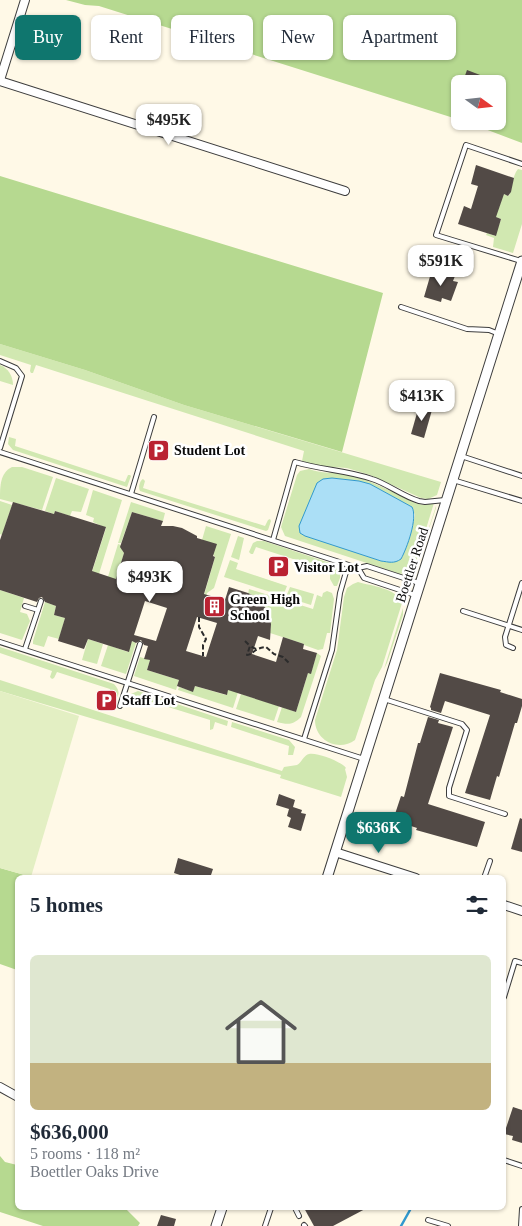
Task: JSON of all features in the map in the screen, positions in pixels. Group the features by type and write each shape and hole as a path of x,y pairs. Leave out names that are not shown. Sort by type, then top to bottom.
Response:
{"street":[{"path":"25,0 0,81 345,191"},
{"name":"Boettler Road","path":"328,875 522,263"},
{"path":"335,852 400,875"},
{"path":"506,906 522,911"},
{"path":"0,1087 15,1095"},
{"path":"216,1226 221,1210"}],"lane":[{"path":"522,164 466,145 436,234 522,263"},
{"path":"401,307 467,329 489,330 499,334"},
{"path":"0,361 19,371 22,376 0,448"},
{"path":"131,494 154,417"},
{"path":"0,452 348,565 358,568 367,566 421,584"},
{"path":"461,456 522,476"},
{"path":"273,540 295,462 315,468 350,472 375,480 419,501 447,500"},
{"path":"453,480 522,501"},
{"path":"304,739 332,650 340,593 348,565"},
{"path":"358,568 364,578 417,596"},
{"path":"513,648 506,645 505,637 522,583"},
{"path":"25,649 41,601"},
{"path":"25,606 38,610"},
{"path":"463,611 522,630"},
{"path":"0,642 364,759"},
{"path":"120,706 140,644"},
{"path":"384,699 462,724 467,730 449,788 449,796 505,814"},
{"path":"485,875 490,861"},
{"path":"506,990 515,961 522,963"},
{"path":"506,1161 522,1166"},
{"path":"521,1226 522,1209"},
{"path":"265,1226 270,1210"},
{"path":"296,1210 299,1216"},
{"path":"428,1220 448,1226"}],"path":[{"path":"199,618 199,627 206,639 203,645 202,656"},
{"path":"244,641 256,649 269,649 274,654 283,657 290,664"},
{"path":"250,646 246,652 247,655 256,649"}],"green space":[{"path":"66,0 522,0 522,143 488,130 506,130 506,75 451,75 451,117 270,60 333,60 333,15 263,15 263,58 253,55 253,15 171,15 171,29 161,26 161,15 128,15 99,6 85,5"},
{"path":"518,169 522,170 522,224 513,253 493,247 494,238 486,235 487,233 495,236 501,219 493,216 500,206 501,193 509,196"},
{"path":"0,176 383,293 342,452 184,405 85,370 0,344"},
{"path":"0,344 85,370 184,405 441,482 437,495 428,499 421,498 370,475 347,468 318,466 302,461 304,451 36,365 33,373 31,373 31,365 0,355"},
{"path":"0,365 10,373 13,385 0,381"},
{"path":"9,437 16,439 15,446 125,482 128,475 130,475 127,487 13,450 8,444"},
{"path":"12,467 22,467 53,477 42,510 0,499 3,476"},
{"path":"309,469 347,474 373,483 415,503 423,505 434,503 413,571 400,574 285,536 281,527 297,475 300,471","holes":["332,478 370,484 412,507 415,515 414,520 401,559 381,561 302,534"]},
{"path":"56,478 89,489 81,512 72,511 70,516 55,511 54,514 45,511"},
{"path":"143,479 145,481 143,488 265,526 270,519 268,530 266,531 140,491 140,484"},
{"path":"93,490 122,500 98,577 91,575 106,528 93,522 94,518 86,515"},
{"path":"0,501 12,505 2,535 0,534"},
{"path":"131,502 165,513 163,521 132,512 121,543 118,543"},
{"path":"436,506 436,508 416,567 418,561"},
{"path":"206,526 231,534 214,588 203,599 215,557 202,540"},
{"path":"238,536 244,538 239,560 231,557"},
{"path":"264,541 333,564 340,571 337,586 334,586 330,579 330,571 256,547 253,554 251,554 249,552 253,543"},
{"path":"118,544 126,547 122,550 124,553 115,583 107,580"},
{"path":"230,560 238,563 236,569 287,586 283,596 224,577"},
{"path":"358,582 389,591 395,594 402,603 382,667 375,680 355,740 342,745 323,739 316,727 315,720 337,650 344,597 347,588"},
{"path":"290,587 314,594 311,605 286,597"},
{"path":"249,589 313,609 317,595 322,597 323,593 327,591 332,593 334,599 330,633 327,633 323,649 318,650 270,633 270,618 263,606 255,600 256,596 248,594"},
{"path":"0,590 24,598 20,612 27,614 30,621 22,640 0,633"},
{"path":"45,602 56,606 54,615 65,618 59,639 48,636 44,647 33,644 33,641"},
{"path":"403,608 403,615 384,669"},
{"path":"88,639 103,644 97,664 82,660"},
{"path":"132,641 136,643 126,674 101,666 108,645 128,652"},
{"path":"0,647 114,684 119,693 116,699 109,697 110,689 57,672 52,679 50,677 52,671 0,653"},
{"path":"317,653 321,656 301,717 290,724 277,722 282,707 296,712 308,673 311,673"},
{"path":"140,657 150,660 147,670 179,680 176,690 134,676"},
{"path":"232,679 241,683 233,708 178,690 179,687 193,691 195,686 226,695"},
{"path":"0,680 282,771 284,767 297,765 307,755 313,754 335,760 346,768 347,777 341,797 280,778 281,775 0,691"},
{"path":"0,691 79,716 32,875 24,875 0,868"},
{"path":"138,691 228,721 227,726 215,722 213,729 210,730 210,720 136,697 133,704 129,704 128,698 131,694"},
{"path":"241,694 279,706 274,721 236,709"},
{"path":"232,722 289,740 295,747 293,755 288,755 289,746 231,727"},
{"path":"0,868 25,875 15,875 15,969 0,964"},
{"path":"0,1156 5,1162 15,1164 15,1210 127,1210 140,1223 138,1226 43,1226 0,1212"}],"water":[{"path":"332,478 370,484 412,507 413,525 409,541 401,559 394,562 381,561 300,533 299,526 317,483 323,479"}],"building":[{"path":"467,70 480,75 465,75"},
{"path":"476,165 514,178 511,192 508,196 504,194 496,217 501,219 496,236 458,224 464,206 471,209 478,186 471,184"},
{"path":"431,273 443,276 444,273 455,276 453,281 458,282 451,301 442,298 441,302 424,297"},
{"path":"419,406 432,410 424,438 411,434"},
{"name":"Green High School","path":"13,502 54,514 55,511 106,527 92,571 116,579 124,553 120,547 132,512 163,521 161,526 182,528 197,536 197,538 217,544 204,594 225,600 229,587 248,593 256,597 255,600 265,607 269,616 271,624 270,640 258,636 252,654 276,662 283,637 304,644 303,649 317,653 311,674 308,673 296,712 228,690 227,695 195,686 193,692 177,686 179,680 147,670 150,660 144,659 148,646 144,645 141,640 136,643 132,641 129,652 88,639 84,649 58,641 65,618 54,615 56,606 45,602 42,597 37,602 0,590 0,540","holes":["145,601 167,608 156,641 134,635","197,617 217,623 206,657 186,651"]},
{"path":"440,673 501,690 500,692 522,699 517,723 515,723 490,800 465,793 490,715 445,701 441,713 431,710 430,707"},
{"path":"428,717 439,720 438,723 453,727 428,804 485,822 477,847 416,830 417,828 393,820 401,796 404,797 418,743 420,743"},
{"path":"279,794 295,800 293,807 302,810 301,813 306,814 301,831 288,827 291,818 287,816 289,809 276,805"},
{"path":"520,818 522,819 522,852 511,849"},
{"path":"178,858 213,869 211,875 180,875 174,873"},
{"path":"513,1107 522,1110 522,1143 512,1140 513,1136 506,1134 506,1128"},
{"path":"305,1210 363,1210 333,1226 314,1226"},
{"path":"161,1215 176,1219 174,1226 157,1226"}],"waterway":[{"path":"401,1226 410,1210"}],"place":[{"name":"Student Lot","path":"158,450"},
{"name":"Visitor Lot","path":"278,567"},
{"name":"Green High School","path":"214,607"},
{"name":"Staff Lot","path":"106,700"}]}
